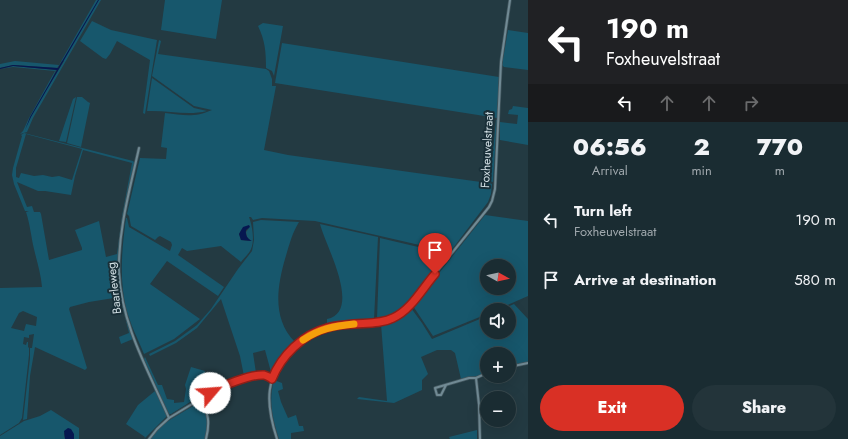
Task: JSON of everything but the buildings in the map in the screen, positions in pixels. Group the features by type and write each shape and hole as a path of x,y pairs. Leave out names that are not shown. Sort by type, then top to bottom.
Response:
{"street":[{"name":"Foxheuvelstraat","path":"272,379 286,356 302,341 314,333 338,326 383,322 392,319 402,312 410,305 489,207 495,189 501,62 510,0"},
{"name":"Baarleweg","path":"139,148 123,222 120,254 120,278 126,314 132,334 169,418"},
{"path":"516,366 528,363"},
{"path":"149,439 156,429 169,418 220,387 265,375 272,379 269,404 270,416 277,439"},
{"path":"446,385 441,395 437,395 436,388 469,378 480,376"},
{"path":"476,378 479,405 480,439"},
{"path":"200,399 209,416 209,426 206,439"}],"shaded area":[{"path":"96,0 101,0 33,118 27,132 20,134 55,71 13,67 0,69 13,66 56,70 48,87 64,61 62,61 57,68 13,65 0,68 0,64 15,61 59,65"},
{"path":"98,0 25,130 30,117 57,70 13,66 0,68 13,65 58,68"},
{"path":"165,0 222,0 216,39 161,30"},
{"path":"92,21 111,30 157,40 145,114 143,113 150,60 117,41 106,59 103,58 80,41"},
{"path":"263,23 283,26 274,76 272,71 266,68 265,46 258,26"},
{"path":"508,30 528,33 528,70 504,67 502,65"},
{"path":"159,40 161,41 158,54 266,69 269,71 272,79 272,86 276,86 264,150 288,155 488,183 492,184 491,194 488,202 450,252 315,221 262,218 253,220 249,217 253,233 253,241 249,253 241,262 221,246 187,251 182,248 178,255 224,287 218,296 167,261 150,284 200,319 174,339 144,354 126,308 122,286 123,240 126,218 129,227 170,251 172,245 171,242 160,236 155,240 131,226 129,216 127,214 140,158 166,159 167,148 161,147 165,113 194,115 206,113 212,110 194,106 152,76","holes":["249,228 246,232 247,237 251,241 241,240 239,234 242,229"]},
{"path":"282,43 499,77 497,118 275,83"},
{"path":"152,78 194,108 207,111 185,113 147,111"},
{"path":"76,97 66,142 59,141 73,99"},
{"path":"77,97 82,97 90,103 81,147 67,143"},
{"path":"513,106 528,108 528,145 500,140 500,122 517,124 518,115 508,114 509,110 512,109"},
{"path":"497,120 493,182 490,181"},
{"path":"24,133 133,161 135,163 121,233 119,279 126,319 133,339 121,344 119,337 129,333 120,297 70,307 69,309 87,368 85,370 35,347 30,376 27,419 23,420 30,348 32,348 34,334 29,335 29,338 24,337 23,344 26,345 28,342 29,355 22,418 19,423 0,435 0,288 42,287 26,212 29,211 25,211 12,175 21,135","holes":["26,134 82,149 72,180 59,176 34,176 21,173 19,178 16,177 16,168","83,150 132,163 122,216 117,254 106,257 99,221 75,230 82,250 49,260 41,214 40,212 34,212 32,206 27,207 17,182 38,191 71,195","23,311 37,317 36,326 26,324 24,331 11,328 19,313"]},
{"path":"485,215 528,221 528,296 512,303 480,303 480,317 433,336 413,306"},
{"path":"261,220 299,222 293,235 282,270 278,302 283,323 295,342 287,350 273,371 271,372 265,350 253,353 256,373 244,376 240,356 221,299 197,328 176,343 150,356 149,354 175,341 197,325 211,309 252,251 254,240 253,222"},
{"path":"320,224 378,237 374,320 327,325 327,319 337,313 342,304 342,291 339,276"},
{"path":"249,225 250,227 246,230 246,236 252,241 241,240 239,234 243,227"},
{"path":"380,238 448,254 401,311 391,316 377,319"},
{"path":"516,306 528,319 528,362 516,365 516,347 480,347 480,375 461,379 455,353 451,350 437,350 421,357 428,374 422,380 422,390 394,403 357,399 359,397 387,401 381,324 396,319 411,308 432,339 480,319 480,339 516,339"},
{"path":"145,357 158,385 162,385 167,399 174,400 174,403 184,402 186,389 185,385 191,367 205,371 200,385 206,392 169,414 144,359"},
{"path":"274,380 282,383 283,389 278,391 288,418 296,415 299,426 303,426 304,431 291,433 291,439 279,439 271,403"},
{"path":"155,391 166,412 166,417 144,439 145,437 126,424 138,405"},
{"path":"198,403 202,404 207,417 205,439 150,439 163,424"},
{"path":"51,410 79,428 79,439 74,439 74,437 64,433 65,439 0,439 0,436 24,421 40,416"},
{"path":"68,428 71,429 74,434 74,439 65,439 64,431"},
{"path":"477,430 477,439 450,439 449,437"}],"slow traffic":[{"path":"303,340 320,330 354,324"}],"route":[{"path":"210,393 220,387 256,376 265,375 272,379 286,356 302,341 320,330 338,326 383,322 398,316 410,305 435,274"}]}
